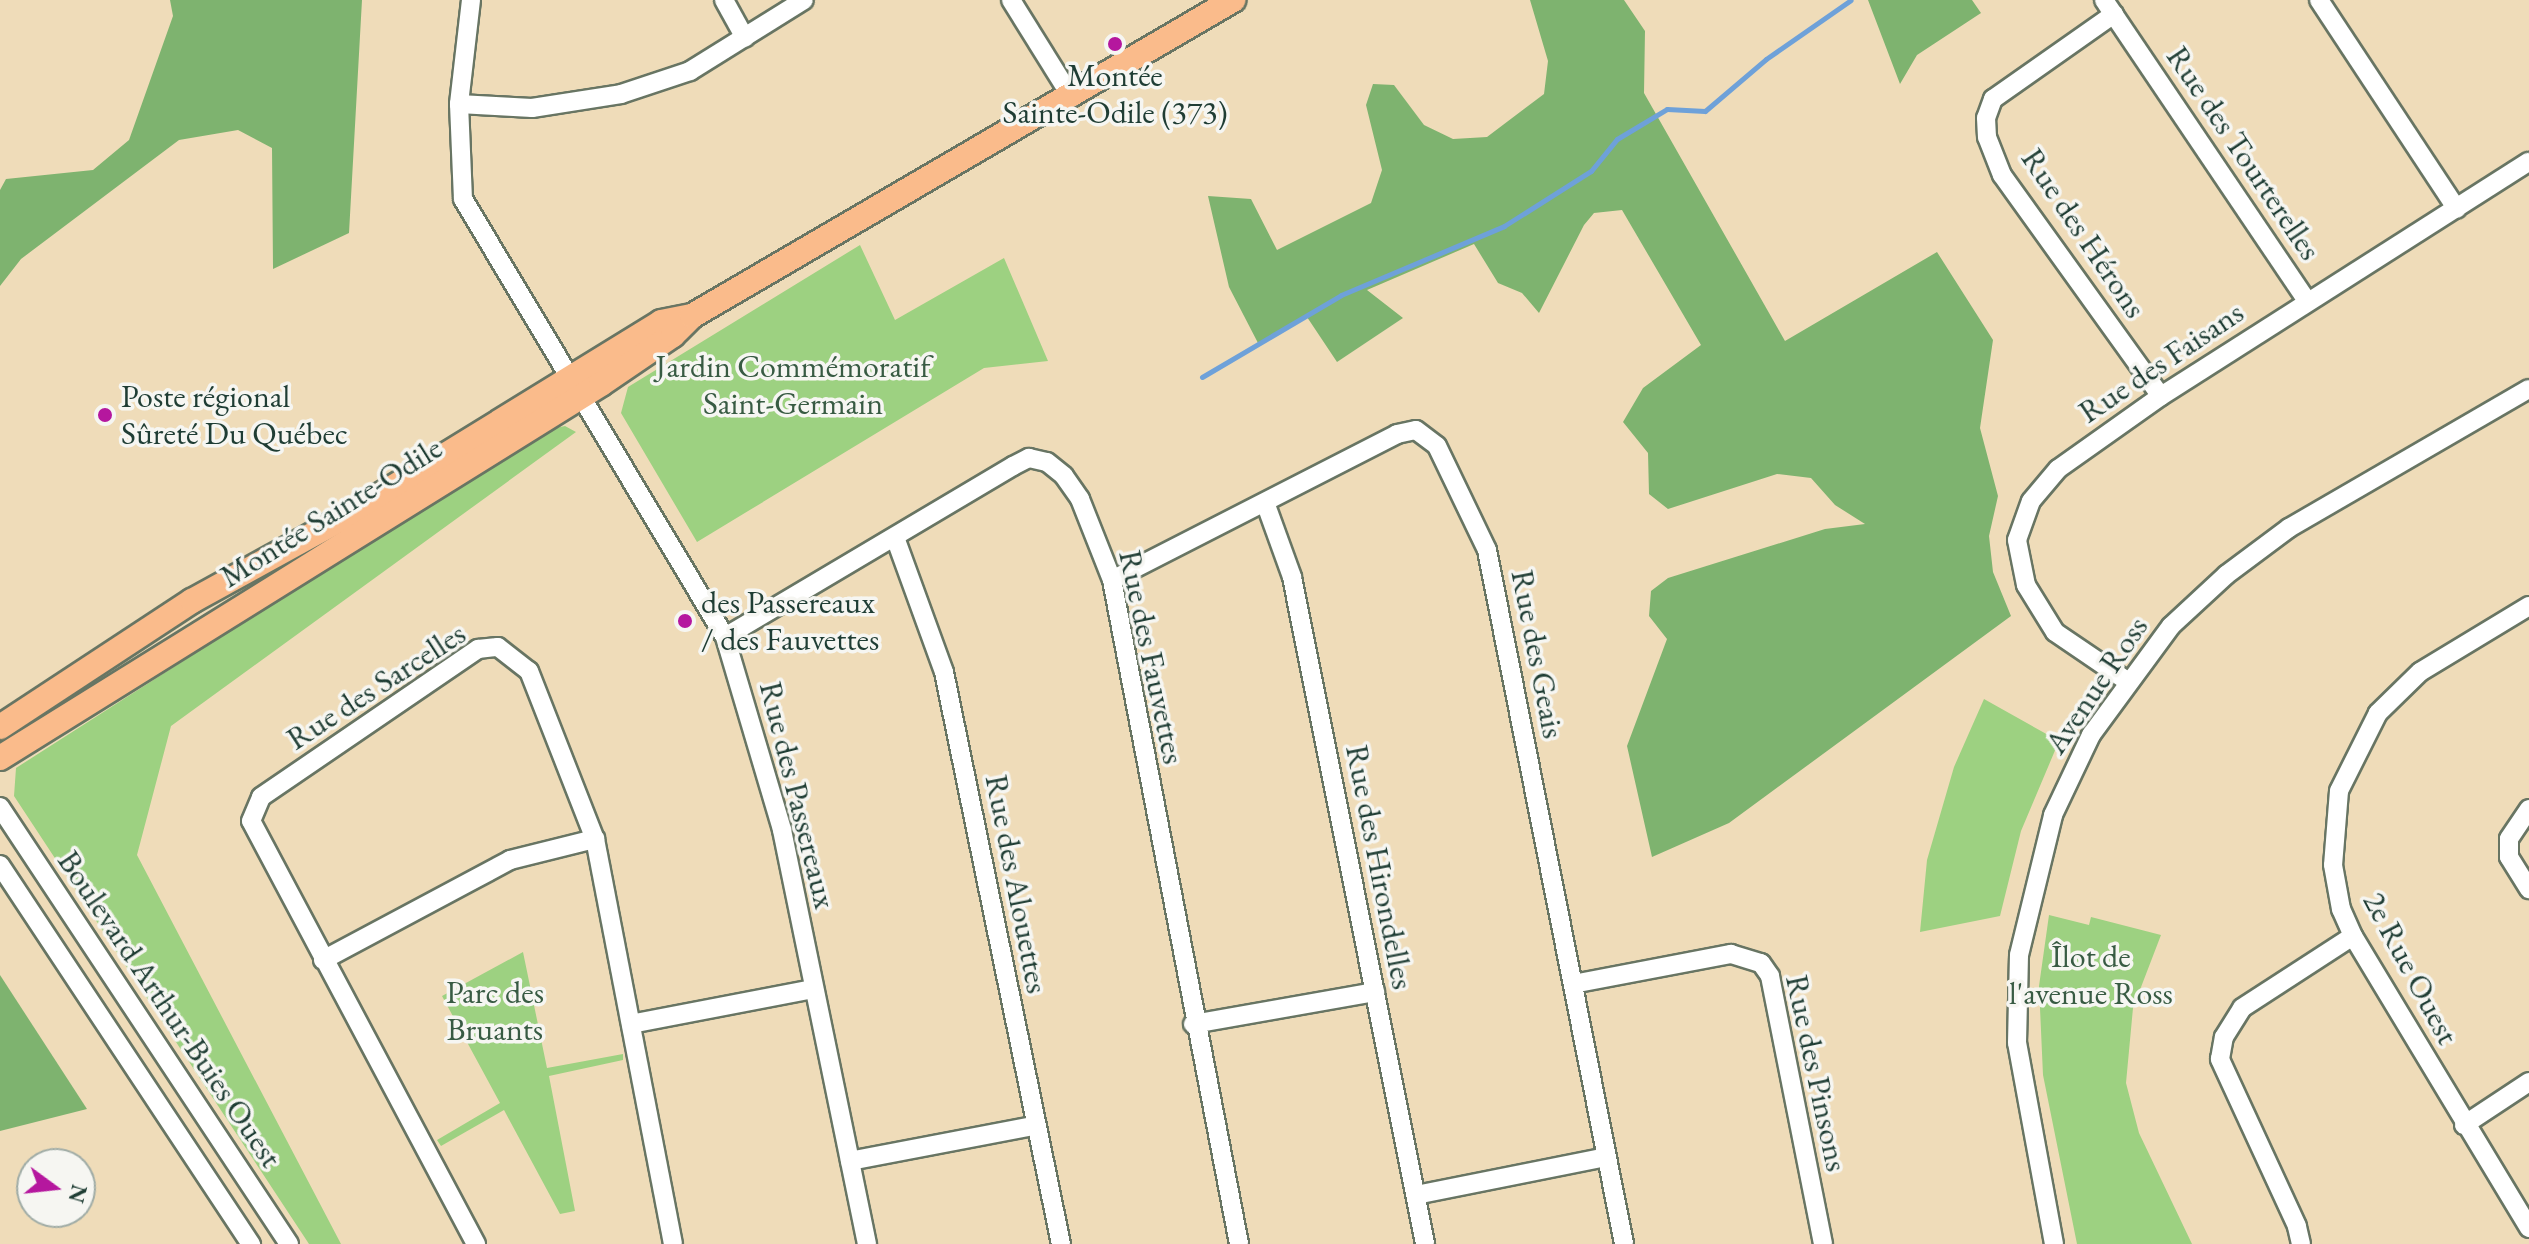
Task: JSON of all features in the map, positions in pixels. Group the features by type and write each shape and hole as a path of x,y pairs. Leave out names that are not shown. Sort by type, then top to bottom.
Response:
{"main road":[{"name":"Montée Sainte-Odile","path":"0,758 577,386 661,322 692,316 1072,98 1233,0"},
{"name":"Montée Sainte-Odile","path":"0,727 192,601 577,386"}],"street":[{"name":"Rue des Passereaux","path":"471,0 459,104 463,199 725,637 782,830 867,1244"},
{"path":"724,0 745,38"},
{"path":"459,104 532,108 621,94 690,71 804,0"},
{"path":"1011,0 1072,98"},
{"path":"2319,0 2457,209"},
{"name":"Rue des Tourterelles","path":"2109,7 2306,300"},
{"name":"Rue des Hérons","path":"2109,7 1993,99 1986,118 1987,137 2002,175 2161,396"},
{"name":"Rue des Faisans","path":"2127,681 2055,632 2026,585 2017,540 2031,501 2058,469 2161,396 2306,300 2529,162"},
{"name":"Avenue Ross","path":"2054,1244 2017,1043 2023,927 2053,815 2091,735 2127,681 2171,626 2226,575 2289,528 2529,389"},
{"name":"Rue des Geais","path":"1112,580 1266,505 1397,434 1416,430 1437,446 1487,550 1624,1244"},
{"name":"Rue des Fauvettes","path":"725,637 896,540 1029,458 1047,462 1064,476 1080,499 1112,580 1193,1024 1239,1244"},
{"name":"Rue des Hirondelles","path":"1266,505 1292,577 1425,1244"},
{"name":"Rue des Alouettes","path":"896,540 944,672 1033,1126 1061,1244"},
{"name":"2e Rue Ouest","path":"2529,606 2420,672 2378,713 2339,791 2333,865 2341,909 2353,936 2464,1125 2529,1228"},
{"name":"Rue des Sarcelles","path":"476,1244 251,821 261,797 478,649 498,647 514,654 529,671 595,839 673,1244"},
{"name":"Boulevard Arthur-Buies Ouest","path":"0,807 289,1244"},
{"path":"2529,809 2509,839 2509,857 2529,889"},
{"path":"323,960 510,860 595,839"},
{"name":"Boulevard Arthur-Buies Ouest","path":"0,865 251,1244"},
{"path":"2301,1244 2297,1226 2220,1059 2224,1037 2242,1008 2353,936"},
{"name":"Rue des Pinsons","path":"1573,984 1731,954 1761,963 1770,976 1823,1244"},
{"path":"631,1024 813,989"},
{"path":"1193,1024 1375,992"},
{"path":"2464,1125 2529,1082"},
{"path":"850,1161 1033,1126"},
{"path":"1416,1195 1606,1157"}],"green space":[{"path":"170,0 362,0 349,233 273,269 272,148 238,130 179,140 21,259 0,286 0,190 6,179 93,170 129,140 173,16"},
{"path":"1530,0 1624,0 1645,31 1644,93 1785,341 1937,252 1993,340 1980,428 1998,496 1989,536 1993,572 2011,616 1729,823 1652,857 1627,746 1667,639 1649,616 1651,591 1668,578 1825,529 1865,524 1835,505 1811,478 1777,474 1668,509 1649,494 1648,453 1623,422 1643,388 1701,345 1622,210 1594,213 1584,225 1539,313 1522,293 1498,283 1474,244 1367,290 1403,318 1337,362 1307,317 1258,343 1229,287 1208,196 1251,199 1277,250 1371,203 1382,170 1366,105 1373,84 1394,85 1424,125 1453,139 1487,137 1544,94 1548,61"},
{"path":"1868,0 1972,0 1981,13 1917,55 1900,84"},
{"name":"Jardin Commémoratif Saint-Germain","path":"860,245 895,320 1004,258 1048,361 984,368 697,542 621,413 628,387"},
{"path":"565,426 576,432 171,726 137,855 341,1244 309,1244 14,796 16,768 542,431"},
{"name":"Îlot de l'avenue Ross","path":"1984,699 2059,741 2021,831 2000,916 1920,932 1927,860 1954,767"},
{"name":"Îlot de l'avenue Ross","path":"2049,915 2089,925 2091,917 2161,935 2133,1008 2126,1083 2139,1133 2192,1244 2077,1244 2043,1075 2039,986"},
{"name":"Parc des Bruants","path":"523,952 547,1068 623,1054 623,1060 549,1076 575,1211 560,1214 504,1110 441,1146 437,1140 500,1103 442,996"},
{"path":"0,975 87,1109 0,1131"}],"waterway":[{"path":"1202,377 1341,295 1504,226 1591,171 1617,139 1667,109 1705,111 1766,59 1851,0"}],"place":[{"name":"Montée Sainte-Odile (373)","path":"1115,44"},
{"name":"Poste régional Sûreté Du Québec","path":"105,415"},
{"name":"des Passereaux / des Fauvettes","path":"685,621"}]}
